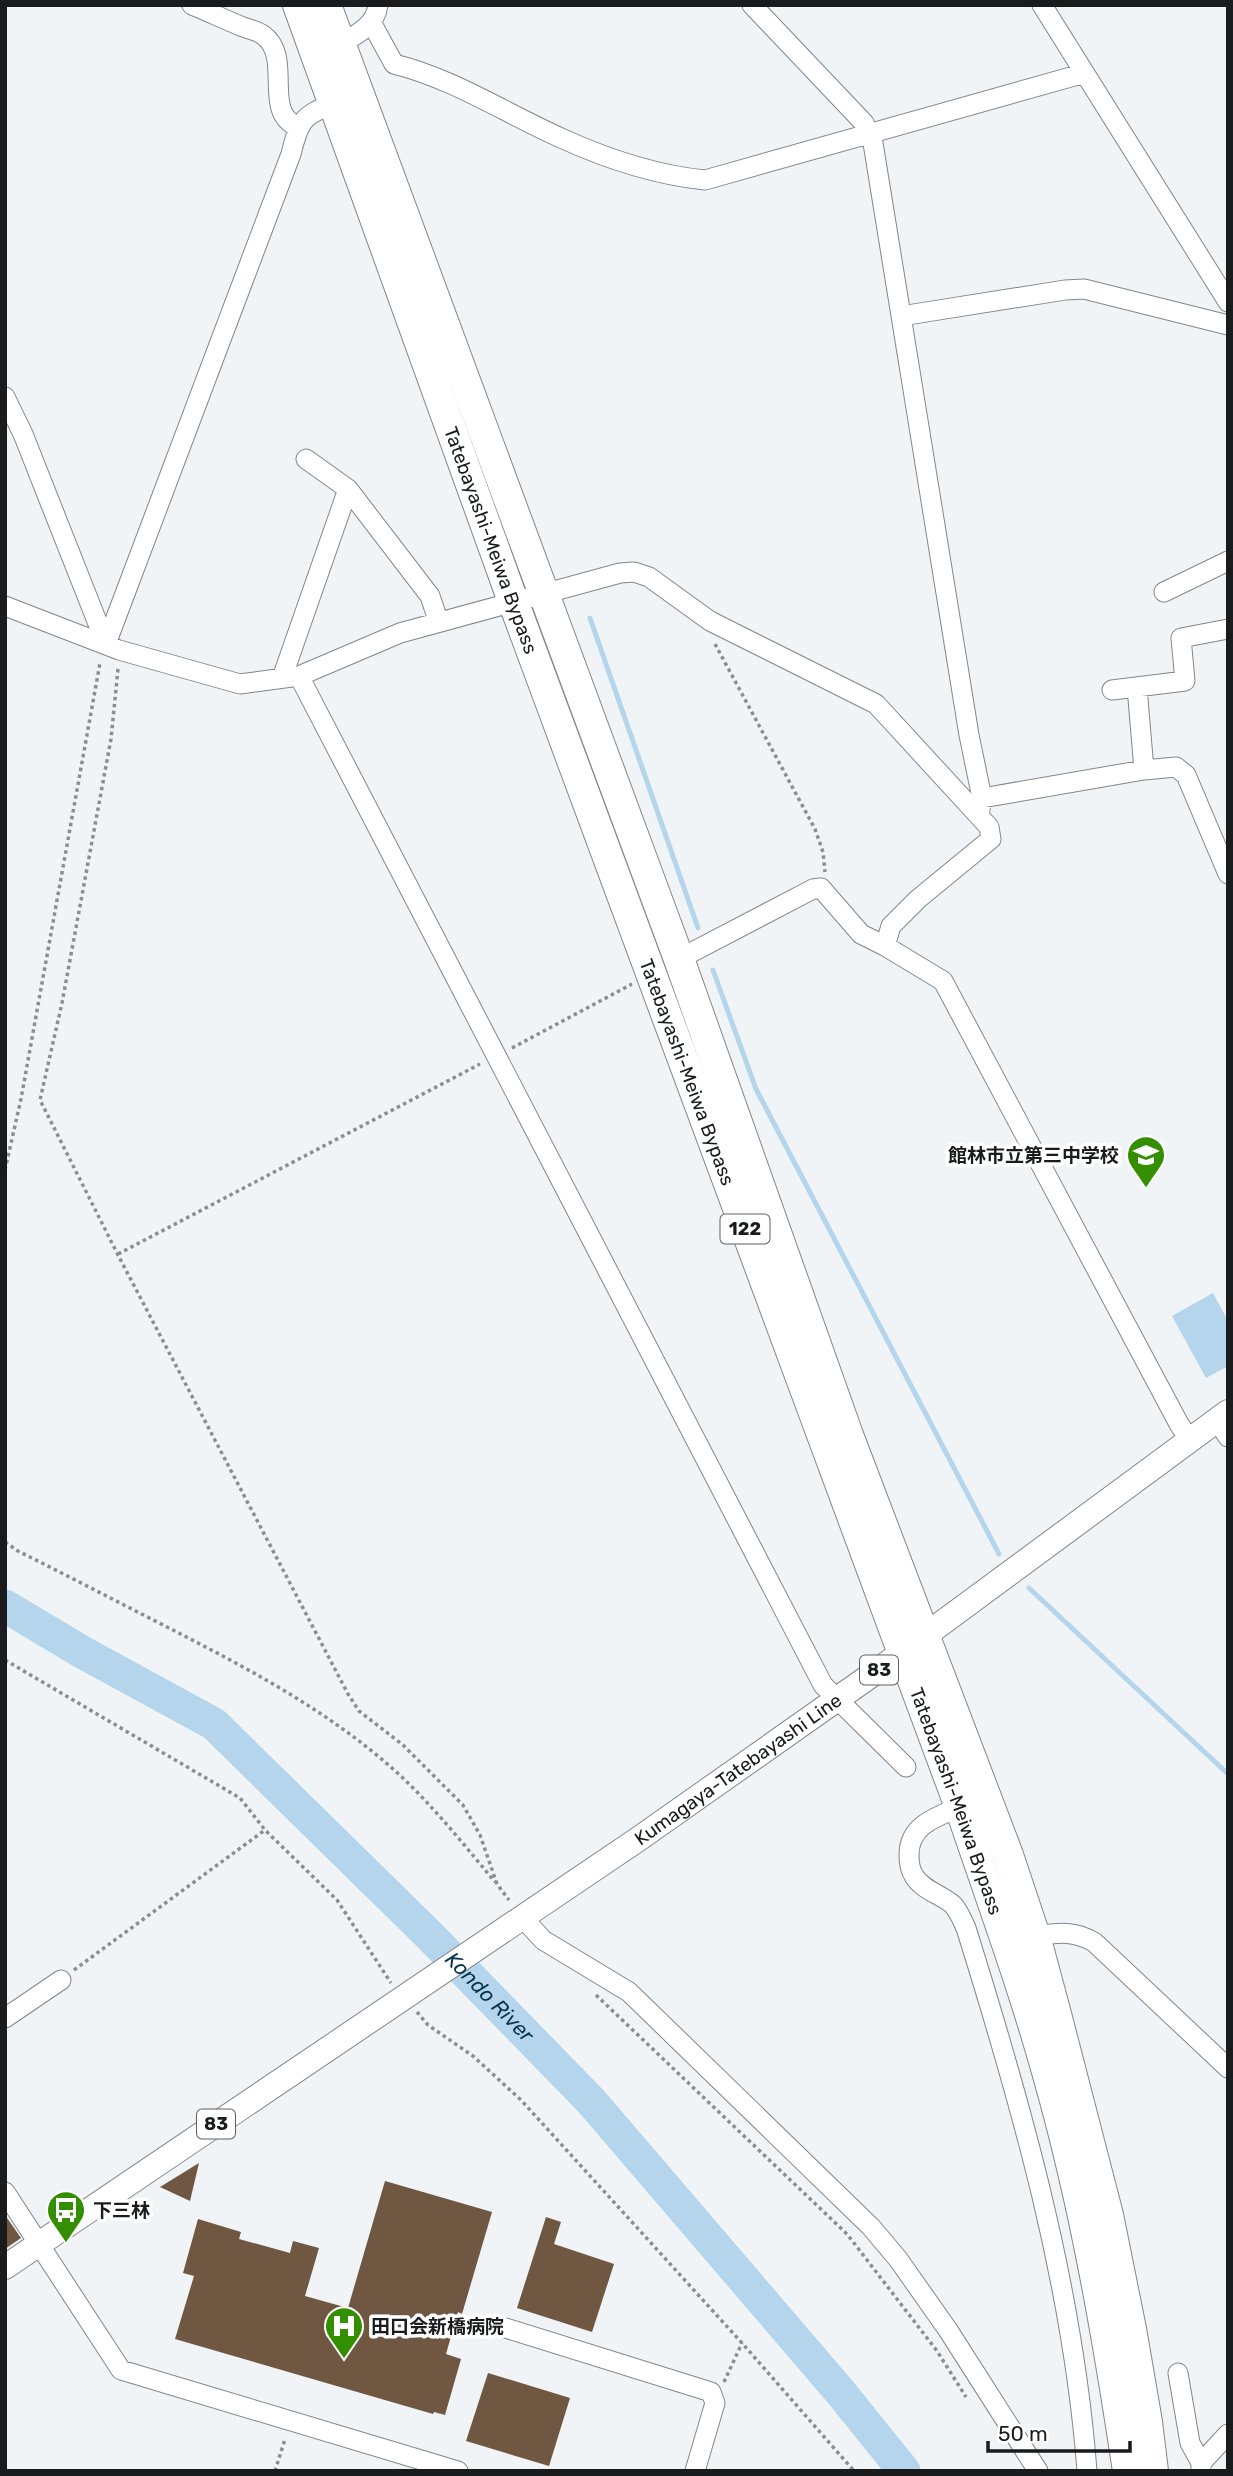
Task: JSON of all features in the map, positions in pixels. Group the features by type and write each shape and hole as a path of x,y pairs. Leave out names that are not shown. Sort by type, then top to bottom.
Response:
{"highway":[{"name":"Tatebayashi-Meiwa Bypass","path":"298,5 513,601 960,1807 1048,2076 1093,2265 1128,2471"},
{"name":"Tatebayashi-Meiwa Bypass","path":"326,5 679,959 848,1435 1008,1855 1035,1936 1108,2215 1145,2409 1153,2471"}],"main road":[{"name":"Kumagaya-Tatebayashi Line","path":"405,1997 836,1700 1190,1440 1224,1423"},
{"name":"83","path":"5,2267 405,1997"}],"street":[{"path":"192,5 264,36 277,58 283,116 298,127"},
{"path":"752,5 864,123 870,133 981,806 991,839 891,926 885,946"},
{"path":"1042,5 1228,302"},
{"path":"340,44 355,36 374,13 394,64 445,80 562,139 660,174 705,180 1085,73"},
{"path":"113,647 287,167 298,127 306,117 334,103"},
{"path":"901,316 1084,289 1228,325"},
{"path":"5,397 113,647"},
{"path":"306,458 348,489 429,596 438,620"},
{"path":"348,489 290,677 495,1056 822,1685 906,1767"},
{"path":"1164,592 1228,561"},
{"path":"5,606 113,647 240,684 290,677 438,620 620,573 634,572 649,577 710,621 876,704 981,806"},
{"path":"1112,690 1185,681 1181,638 1228,629"},
{"path":"1137,687 1144,770"},
{"path":"981,806 1144,770 1176,767 1186,775 1228,874"},
{"path":"679,959 813,889 821,888 861,934 934,975 949,989 1179,1424 1190,1440"},
{"path":"960,1807 920,1826 912,1838 909,1863 914,1876 937,1896 952,1903 959,1912 999,2036 1029,2146 1056,2264 1076,2368 1087,2471"},
{"path":"523,1918 543,1940 629,1992 871,2227 898,2259 948,2329 1038,2471"},
{"path":"1035,1936 1067,1931 1081,1934 1094,1942 1228,2068"},
{"path":"5,2018 61,1980"},
{"path":"5,2192 121,2370 458,2471"},
{"path":"499,2326 711,2392 715,2403 695,2471"},
{"path":"1178,2373 1190,2443 1201,2467 1228,2434"}],"path":[{"path":"710,621 716,647 816,829 825,866 821,888"},
{"path":"5,1170 22,1099 101,660 113,647"},
{"path":"113,647 111,738 62,1003 40,1100 118,1255 348,1694 359,1711 403,1745 463,1805 480,1835 497,1884"},
{"path":"118,1255 652,973"},
{"path":"5,1542 227,1658 281,1688 344,1729 403,1779 454,1832 523,1918"},
{"path":"5,1660 240,1798 265,1830 337,1900 390,1982 428,2025 473,2056 521,2100 742,2343 854,2471"},
{"path":"61,1980 265,1830"},
{"path":"592,1991 848,2234 937,2351 972,2407"},
{"path":"715,2403 742,2343"},
{"path":"275,2471 291,2422"}],"water":[{"path":"1213,1293 1228,1321 1228,1366 1206,1378 1172,1316"}],"building":[{"path":"199,2163 190,2201 160,2187"},
{"path":"385,2181 492,2212 462,2314 458,2312 446,2354 461,2359 445,2415 433,2414 175,2339 194,2276 183,2273 198,2219 241,2232 239,2239 290,2253 293,2241 319,2248 305,2296 348,2308"},
{"path":"5,2215 21,2238 5,2249"},
{"path":"546,2217 561,2222 554,2244 614,2264 592,2332 517,2308"},
{"path":"488,2373 570,2398 549,2466 466,2441"}],"waterway":[{"path":"590,618 698,928"},
{"path":"713,970 756,1089 999,1554"},
{"path":"1029,1588 1228,1774"},
{"name":"Kondo River","path":"5,1606 82,1652 214,1724 430,1936 591,2101 842,2394 904,2471"}],"place":[{"name":"館林市立第三中学校","path":"1146,1189"},
{"name":"下三林","path":"66,2244"},
{"name":"田口会新橋病院","path":"344,2360"}]}
